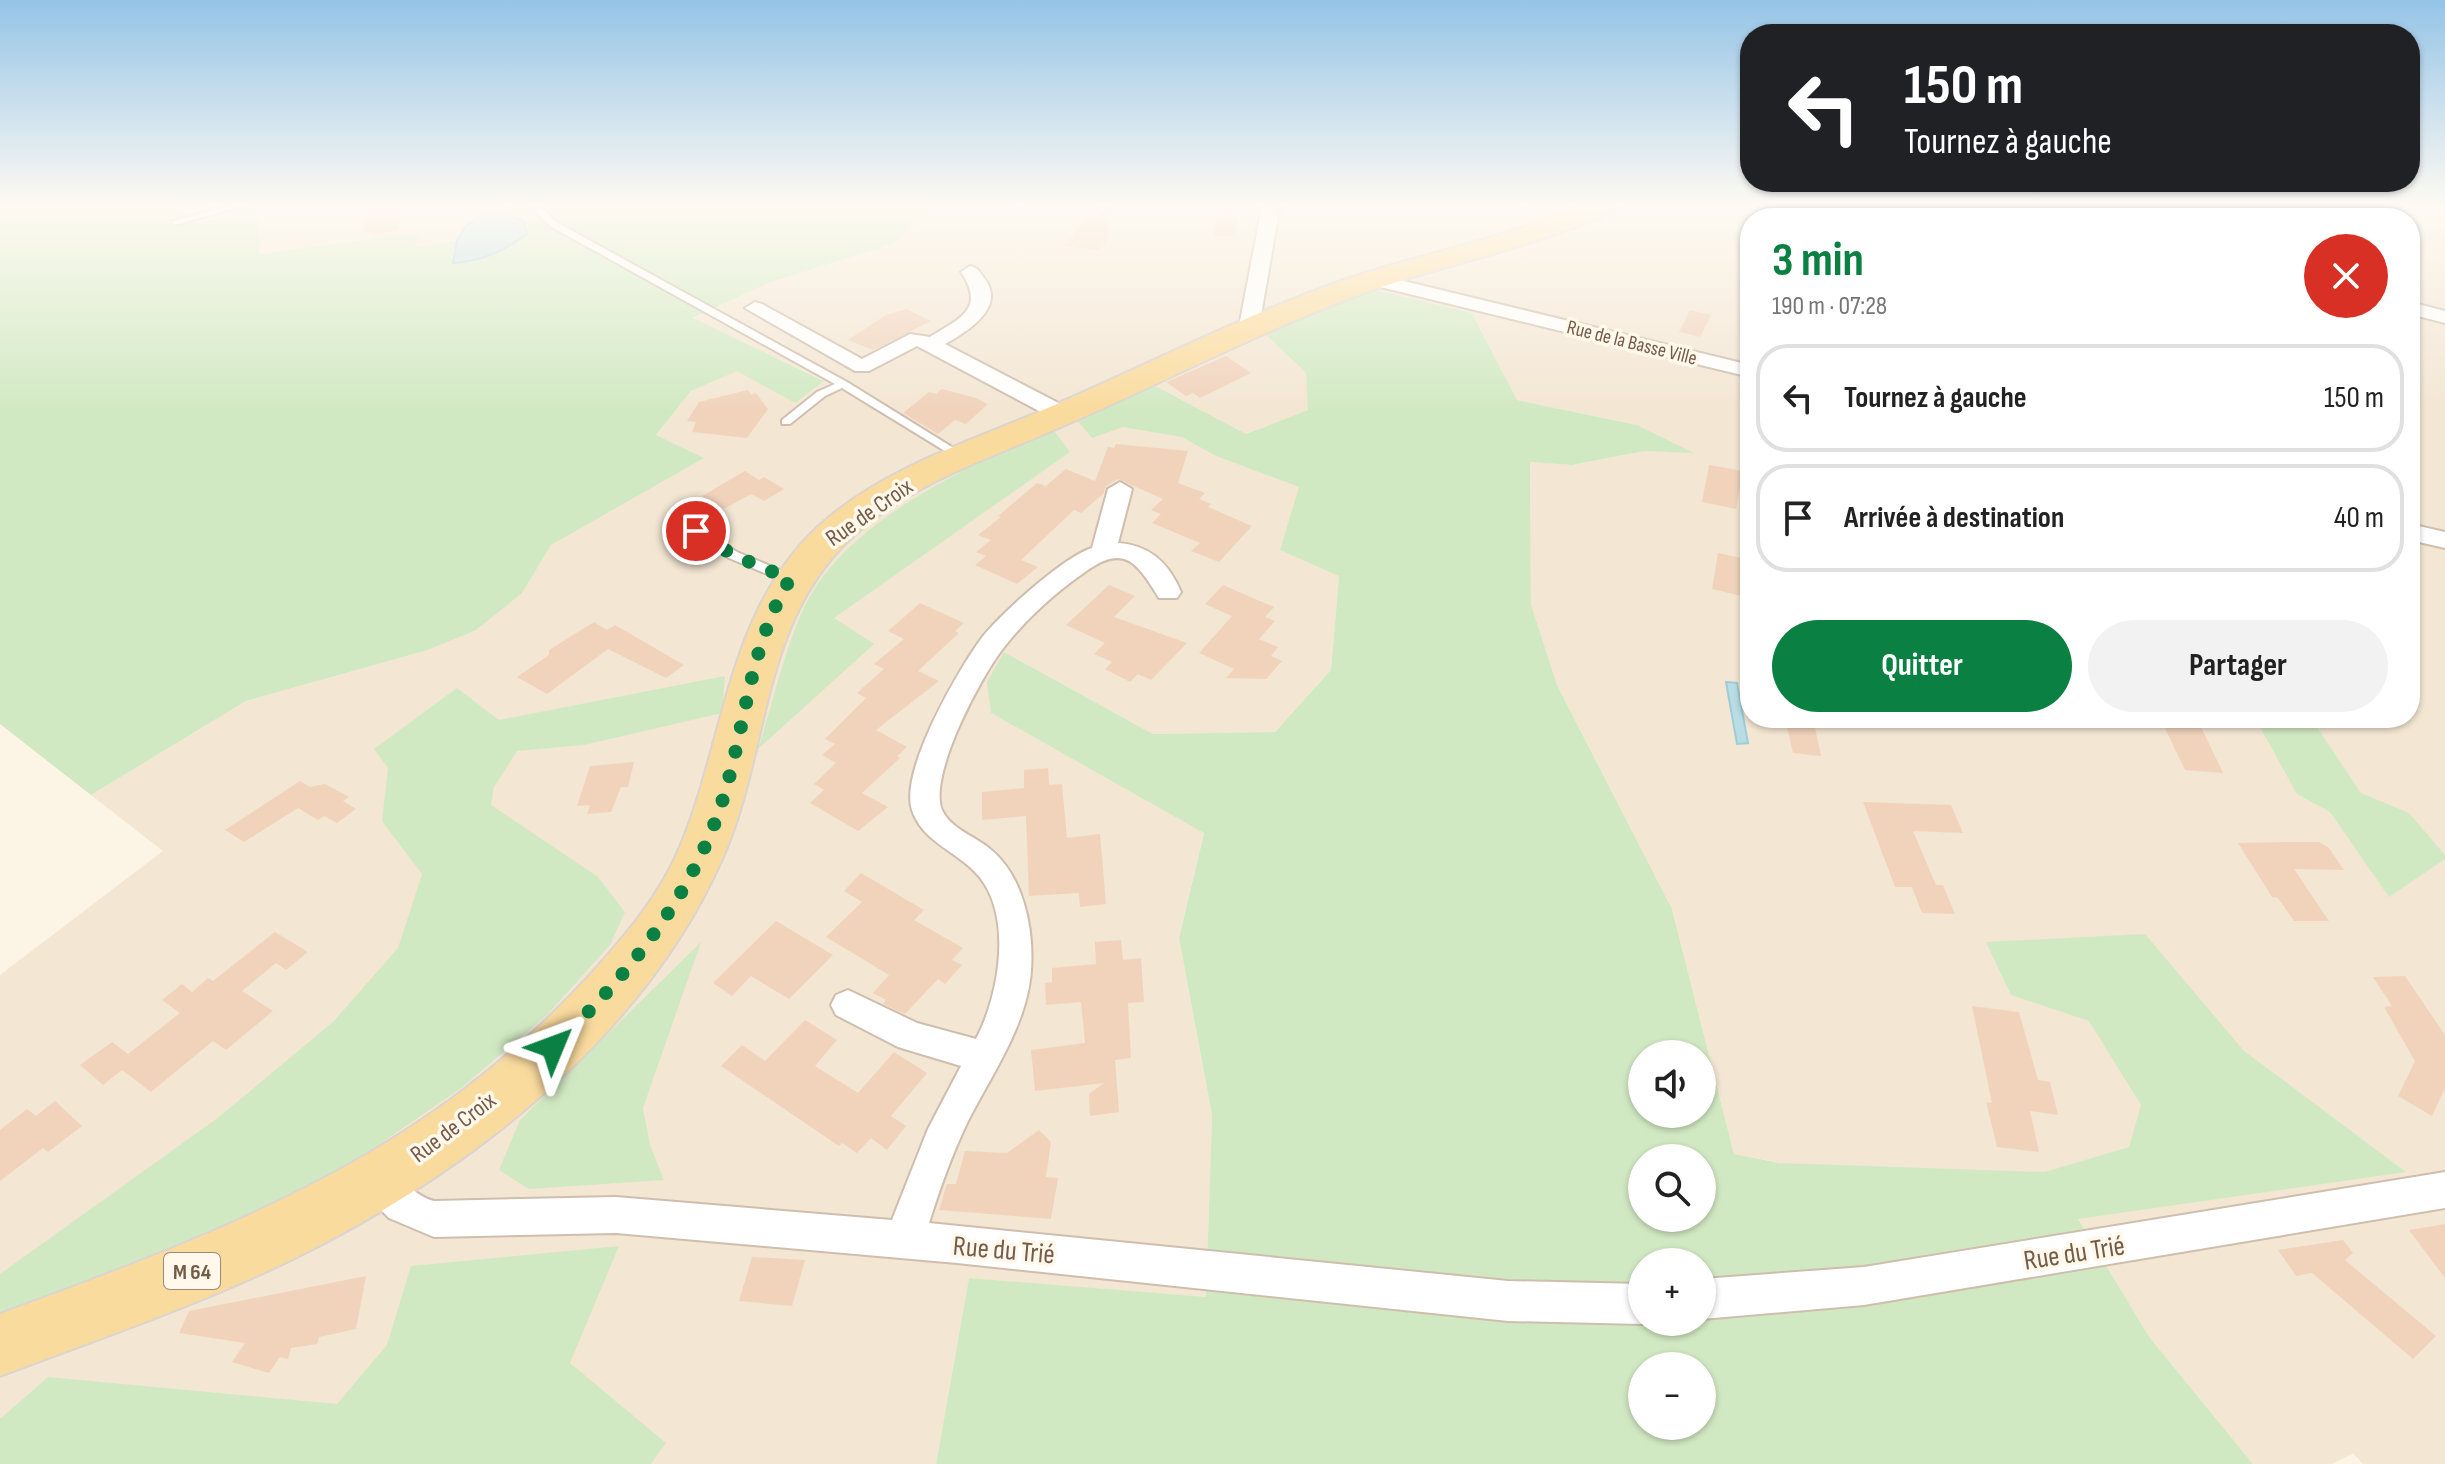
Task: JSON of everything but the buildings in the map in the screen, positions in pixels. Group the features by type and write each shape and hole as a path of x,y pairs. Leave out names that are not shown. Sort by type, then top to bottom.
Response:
{"main road":[{"name":"M 64","path":"1375,280 1392,274"},
{"name":"Rue de Croix","path":"0,1345 243,1251 313,1218 378,1181 462,1122 557,1043 608,991 666,916 700,857 723,799 763,635 790,579 827,539 869,506 962,457 1375,280"}],"street":[{"path":"930,345 972,317 981,306 982,288 972,274"},
{"path":"1248,332 1259,274"},
{"name":"Rue de la Basse Ville","path":"1375,280 1740,369"},
{"path":"755,308 862,367 917,338 1062,414"},
{"path":"2420,311 2445,317"},
{"path":"1103,553 1120,489"},
{"path":"2420,534 2445,540"},
{"path":"904,1240 946,1128 983,1057 1013,987 1015,947 1004,895 993,870 936,827 926,806 926,779 993,641 1071,570 1103,553 1127,553 1147,559 1161,571 1168,592"},
{"path":"848,1005 910,1036 983,1057"},
{"name":"Rue du Trié","path":"378,1181 406,1209 417,1216 434,1219 588,1214 904,1240 1519,1302 1628,1304"},
{"name":"Rue du Trié","path":"1716,1298 1864,1286 2445,1190"}],"lane":[{"path":"644,274 843,384 962,457"},
{"path":"786,422 821,394 843,384"},
{"path":"696,531 733,555 790,579"}],"shaded area":[{"path":"796,274 1740,274 1740,728 2420,728 2420,274 2445,274 2445,1464 2363,1464 2353,1453 2332,1464 2253,1464 2150,1338 2078,1219 1734,1154 1716,1083 1716,1040 1705,1040 1672,909 1557,685 1531,604 1530,462 1572,465 1645,451 1691,452 1637,425 1517,400 1472,313 1264,333 1306,373 1309,410 1246,434 1217,456 1299,487 1339,576 1331,670 1275,732 1153,734 1004,652 991,713 1204,832 1179,938 1212,1115 1206,1298 969,1278 936,1464 419,1464 0,1419 0,975 163,851 91,795 246,701 428,650 522,593 550,545 703,458 656,435 691,391 737,370 795,403 823,380 692,319 771,282"}],"green space":[{"path":"0,274 796,274 771,282 693,318 824,381 795,403 737,371 691,391 656,435 704,458 551,545 522,593 476,630 428,650 246,701 91,795 0,724"},
{"path":"1371,289 1472,313 1517,400 1637,425 1694,453 1645,451 1572,465 1530,462 1531,604 1557,685 1672,909 1705,1040 1628,1040 1628,1128 1716,1128 1716,1083 1734,1154 1780,1163 2045,1172 2129,1147 2141,1105 2089,1021 2011,995 1986,942 2145,934 2244,1051 2406,1172 2078,1219 2150,1338 2253,1464 936,1464 969,1278 1206,1297 1212,1115 1179,938 1204,833 991,713 987,682 1004,652 1153,734 1275,732 1331,670 1339,576 1280,550 1299,487 1216,456 1182,437 1123,427 1092,438 1077,420 1155,386 1246,434 1308,410 1306,373 1264,333"},
{"path":"1051,427 1070,452 834,618 874,644 758,749 801,613 830,569 855,542 917,497"},
{"path":"725,676 722,713 584,745 517,751 494,787 491,805 598,877 625,912 610,945 548,1014 460,1089 279,1213 0,1319 0,1274 219,1117 333,1022 398,948 422,874 382,821 388,768 374,749 457,688 499,720"},
{"path":"2261,728 2318,728 2361,793 2409,813 2445,855 2445,859 2389,897 2330,812 2297,794"},
{"path":"701,942 643,1108 650,1145 664,1180 529,1189 499,1170 520,1120"},
{"path":"619,1246 570,1363 666,1443 651,1464 0,1464 0,1419 48,1377 337,1404 387,1345 411,1266"}],"water":[{"path":"1726,682 1737,683 1740,728 1745,728 1748,743 1737,744"}],"route":[{"path":"553,1047 628,967 666,916 691,875 723,799 765,627 790,579 733,555 696,531"}]}
